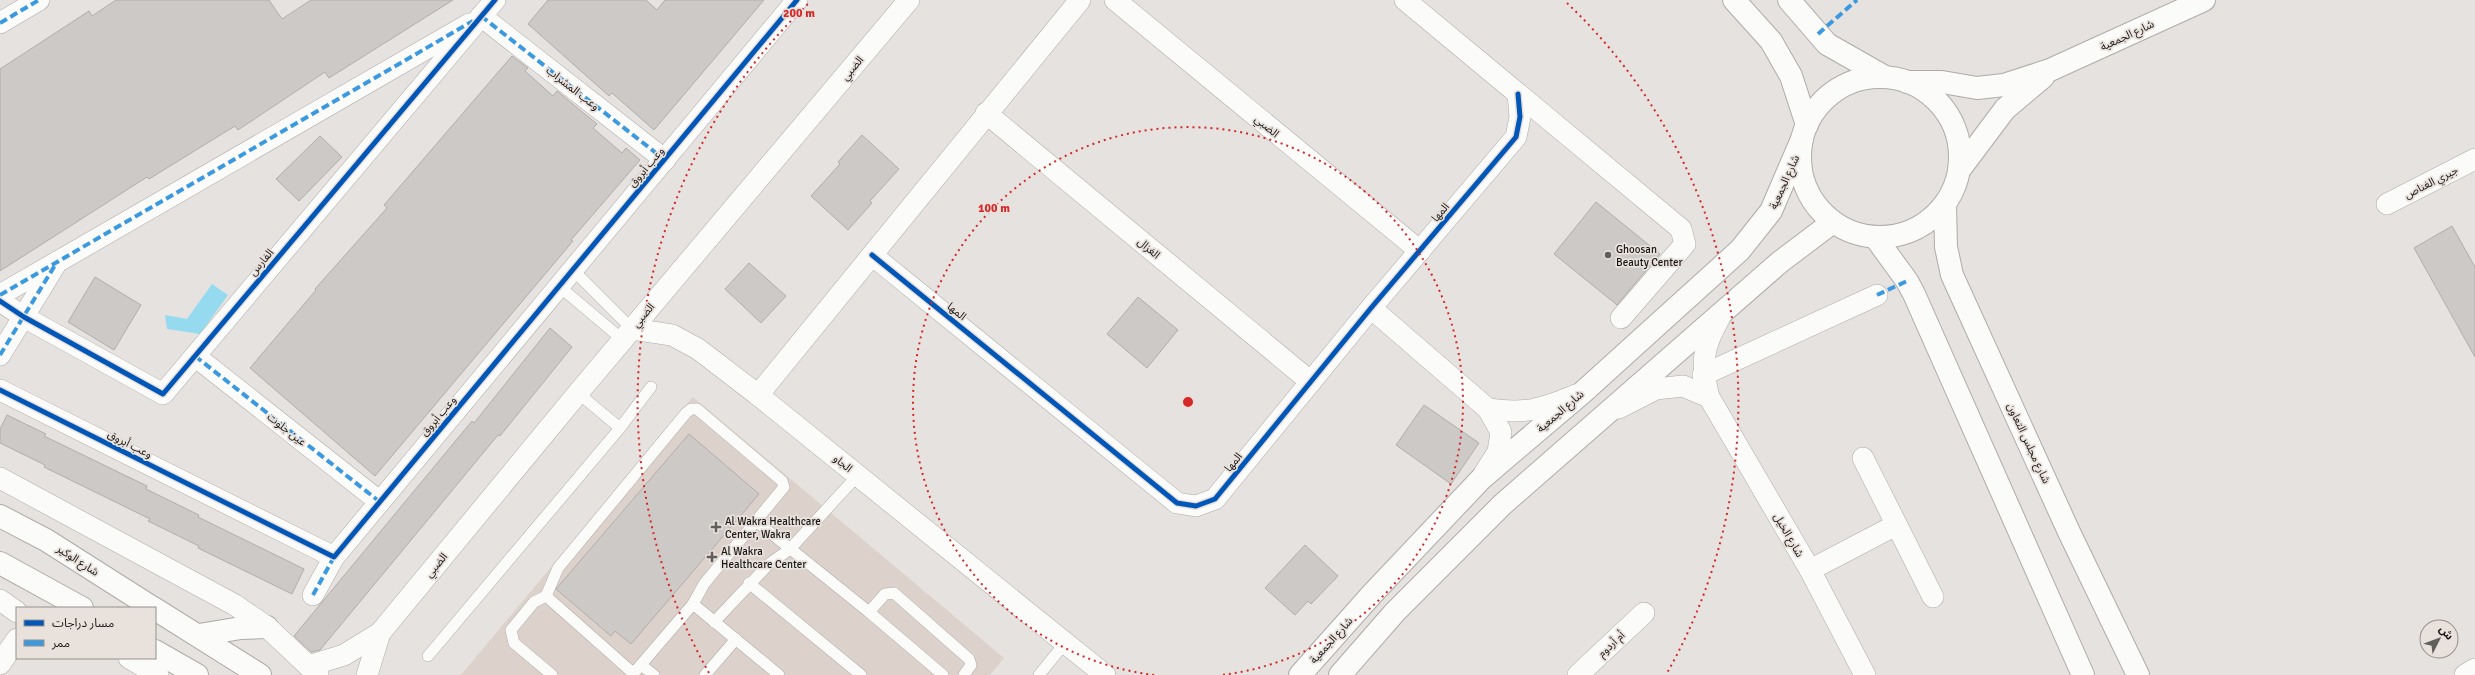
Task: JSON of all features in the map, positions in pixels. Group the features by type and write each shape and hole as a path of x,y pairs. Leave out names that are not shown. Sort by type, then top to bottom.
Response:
{"main road":[{"path":"1734,0 1772,41 1791,76 1805,132 1800,162 1805,185 1816,205 1833,222 1853,232 1875,237 1902,235 1926,223 1946,204 1955,187 1960,169 1959,142 1949,116 1931,95 1907,82 1885,77 1827,44 1789,0"},
{"name":"شارع الجمعية","path":"1907,82 1942,82 1977,88 2004,85 2050,70 2204,0"},
{"name":"شارع الجمعية","path":"1960,169 2005,108 2050,70"},
{"name":"شارع الجمعية","path":"1300,675 1373,593 1482,478 1582,393 1740,250 1771,211 1805,132 1820,104 1838,89 1861,79 1885,77"},
{"name":"شارع مجلس التعاون","path":"1946,204 1946,247 1952,276 2069,532 2138,675"},
{"path":"1340,675 1394,612 1503,504 1780,262 1833,222"},
{"path":"1875,237 1907,281 1914,294 2083,675"},
{"name":"شارع الوكير","path":"0,516 46,540 151,607"},
{"path":"0,563 80,607"},
{"name":"شارع الوكير","path":"156,610 199,635 260,675"},
{"path":"199,635 241,628 267,627"},
{"path":"156,652 197,675"}],"street":[{"path":"0,23 39,0"},
{"name":"الفارس","path":"0,301 24,317 163,394 495,0"},
{"name":"وعب أبروق","path":"0,390 334,557 560,287 797,0"},
{"name":"الضبي","path":"313,671 344,655 380,633 578,393 909,0"},
{"path":"758,395 986,113 1080,0"},
{"name":"الضبي","path":"1115,0 1420,251"},
{"path":"1405,0 1681,229 1684,244 1621,318"},
{"name":"الفارس","path":"0,295 58,260 482,16"},
{"name":"وعب المشراب","path":"482,16 665,160"},
{"name":"المها","path":"872,255 1177,503 1196,506 1216,499 1372,308 1516,137 1520,117 1518,94"},
{"name":"الغزال","path":"986,113 1311,382"},
{"name":"جيري الغناص","path":"2387,204 2475,159"},
{"name":"الفارس","path":"0,355 58,260"},
{"path":"1703,375 1877,295"},
{"path":"1372,308 1488,409 1501,432 1498,452 1482,478"},
{"name":"شارع الخيل","path":"1724,310 1706,340 1703,375 1709,397 1810,570 1864,675"},
{"name":"الجاو","path":"628,334 660,332 685,341 758,395 1105,675"},
{"name":"عين جلوت","path":"195,356 380,502"},
{"path":"1598,420 1656,389 1683,386 1709,397"},
{"path":"1488,409 1516,412 1542,409 1582,393"},
{"path":"1863,458 1933,597"},
{"path":"0,478 235,605 267,627 313,671"},
{"path":"1810,570 1896,525"},
{"path":"313,595 334,557"},
{"path":"0,600 16,611"},
{"name":"أم أردوم","path":"1578,675 1644,613"},
{"name":"الضبي","path":"367,675 380,633"},
{"path":"0,664 16,640"},
{"path":"131,659 158,675"},
{"path":"2465,675 2475,669"}],"lane":[{"path":"573,270 628,334"},
{"path":"560,287 628,334"},
{"path":"428,656 620,428 651,387"},
{"path":"578,393 620,428"},
{"path":"552,675 514,643 510,636 511,630 534,602 546,596 558,568 691,409 698,409 782,481 784,486 757,522 704,584 694,604 635,671"},
{"path":"714,622 768,564 790,549 858,475"},
{"path":"757,522 869,612 943,675"},
{"path":"749,584 861,675"},
{"path":"869,612 885,594 894,593 969,659 971,665 964,675"},
{"path":"546,596 635,671 654,675"},
{"path":"694,604 779,675"},
{"path":"705,675 736,639"},
{"path":"1039,675 1065,642"}],"shaded area":[{"name":"Al Wakra Healthcare Center, Wakra","path":"693,397 1004,658 990,675 461,675"}],"water":[{"path":"212,284 228,295 200,334 167,329 165,315 187,319"}],"building":[{"path":"116,0 269,0 282,19 311,0 453,0 329,78 325,72 238,130 235,126 149,179 147,177 0,271 0,69 89,11 92,16"},
{"path":"548,0 646,0 657,10 665,0 764,0 654,130 612,93 609,96 528,24"},
{"path":"512,56 528,68 525,71 553,96 557,91 597,124 593,128 622,153 626,148 640,160 571,240 573,241 375,476 250,368 316,290 315,289 387,208 384,205"},
{"path":"862,135 899,169 870,201 872,203 848,230 811,196 840,164 838,162"},
{"path":"320,136 342,157 299,201 276,179"},
{"name":"Ghoosan Beauty Center","path":"1596,202 1660,254 1617,305 1554,254"},
{"path":"2452,226 2475,267 2475,357 2414,248"},
{"path":"749,263 786,296 761,323 725,289"},
{"path":"95,277 141,305 114,350 68,322"},
{"path":"1138,297 1178,330 1147,368 1107,334"},
{"path":"550,328 572,347 500,436 498,435 320,650 311,652 294,636 472,421 474,423"},
{"path":"1424,405 1479,443 1451,484 1396,445"},
{"path":"7,415 46,434 44,436 147,486 146,489 199,515 198,517 304,569 292,594 198,548 199,546 148,521 150,519 44,467 45,465 0,443 0,429"},
{"path":"689,434 759,494 631,644 615,631 611,636 556,589"},
{"path":"1305,545 1338,576 1311,604 1308,601 1295,615 1265,588"}],"marked path":[{"path":"0,23 39,0"},
{"path":"1818,34 1857,0"},
{"path":"481,16 665,160"},
{"path":"0,295 473,21"},
{"path":"0,355 57,262"},
{"path":"1877,295 1907,281"},
{"path":"195,356 380,502"},
{"path":"313,595 334,557"}],"cycle path":[{"path":"0,301 24,317 163,394 495,0"},
{"path":"0,390 334,557 797,0"},
{"path":"872,255 1177,503 1196,506 1215,499 1371,308 1516,137 1520,117 1518,94"}],"place":[{"name":"Ghoosan Beauty Center","path":"1608,255"},
{"name":"Al Wakra Healthcare Center, Wakra","path":"716,527"},
{"name":"Al Wakra Healthcare Center","path":"712,557"}]}
